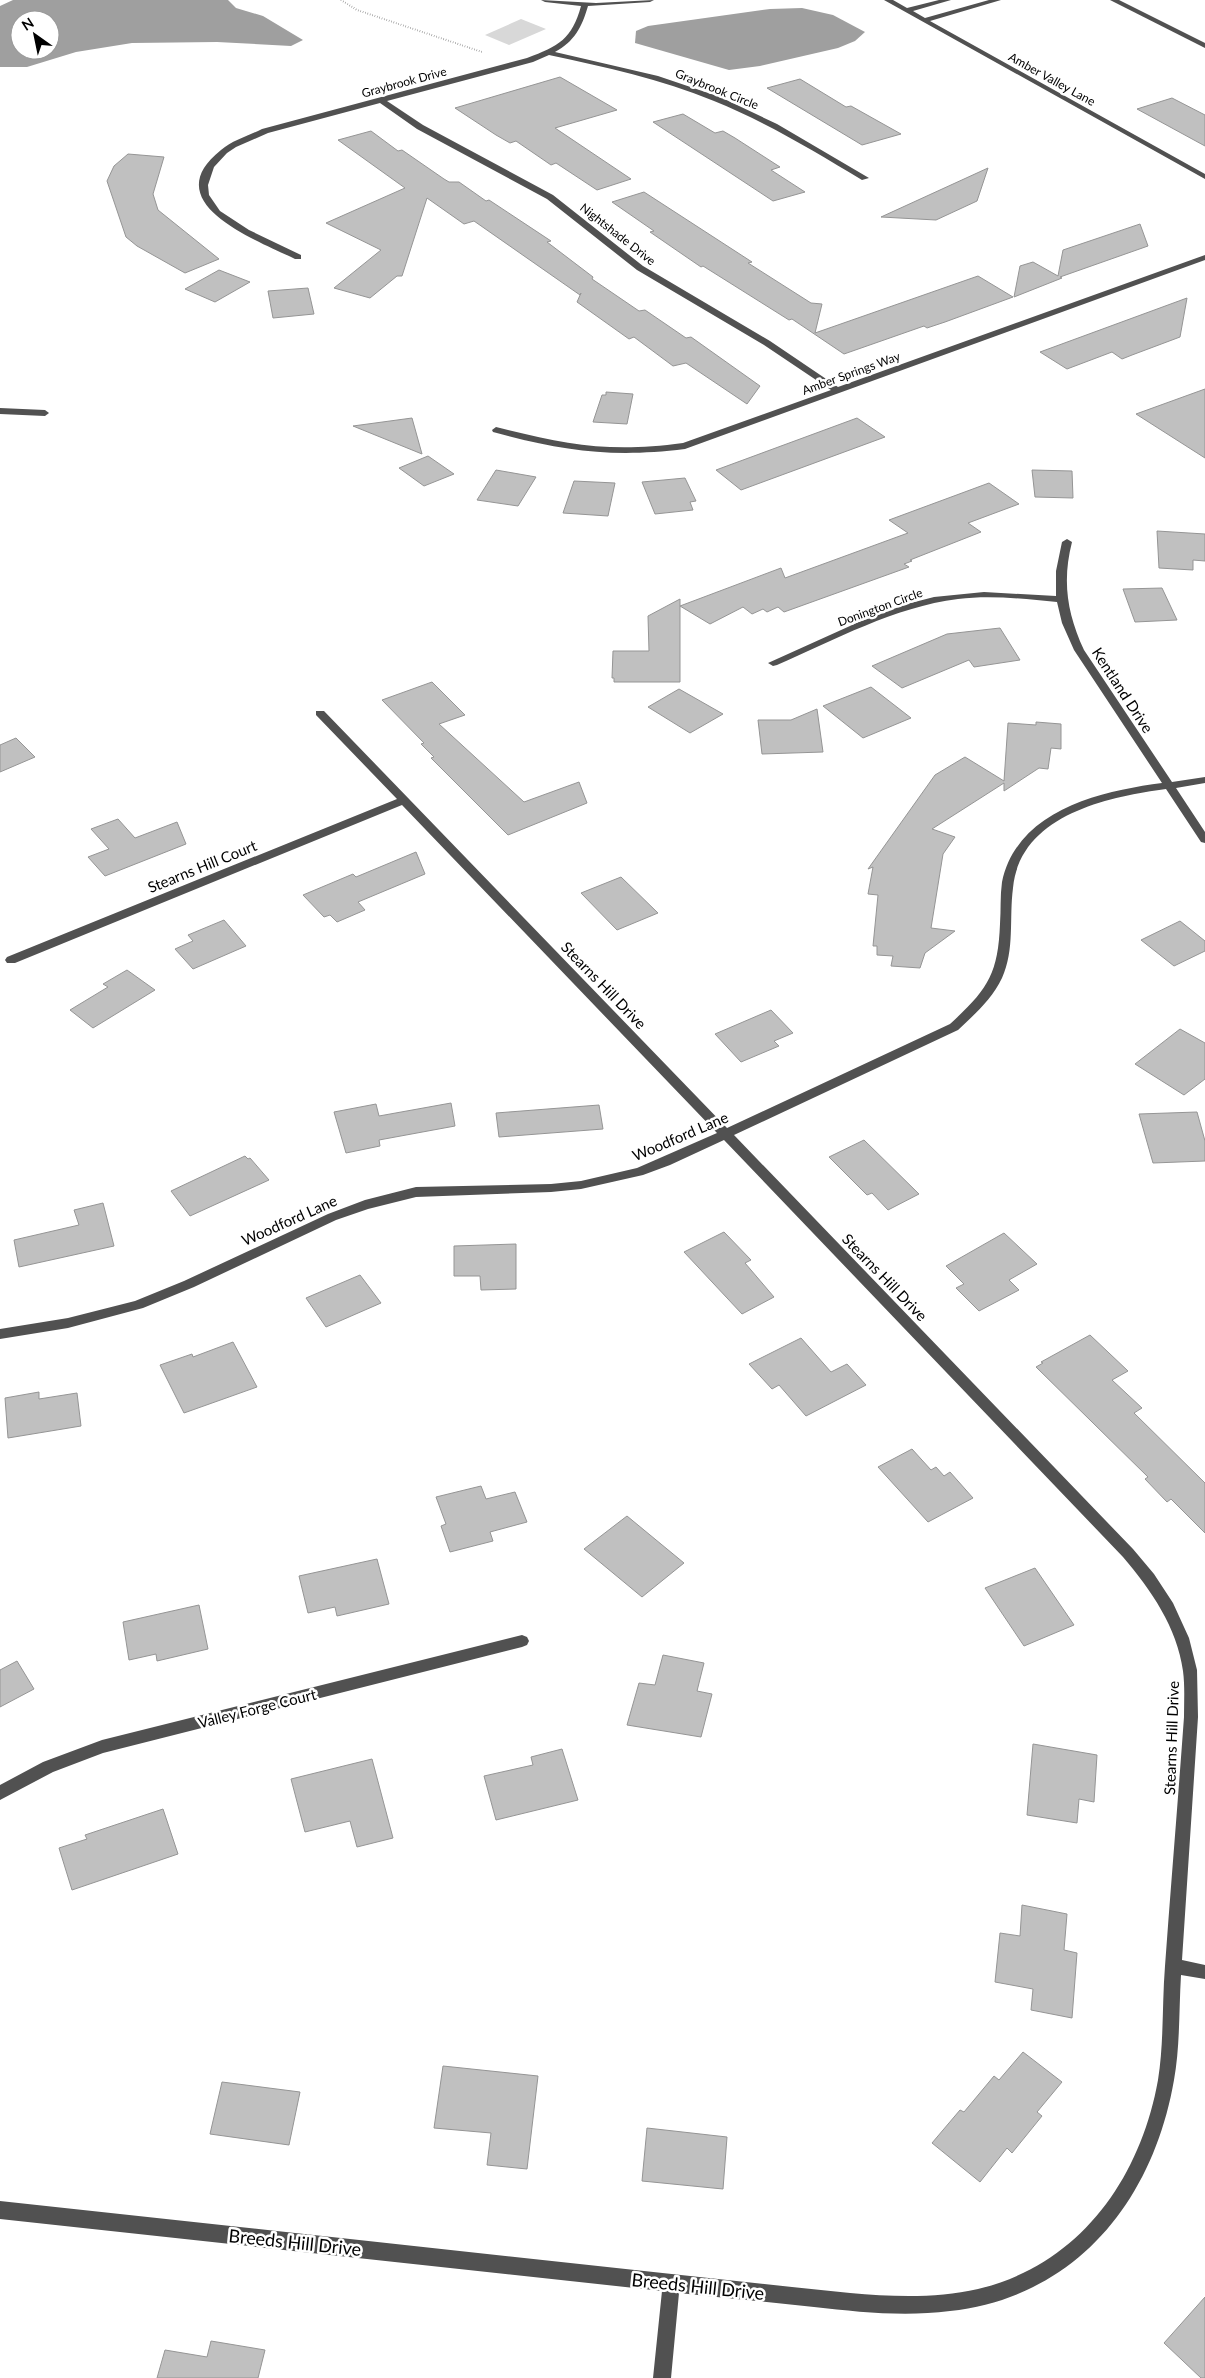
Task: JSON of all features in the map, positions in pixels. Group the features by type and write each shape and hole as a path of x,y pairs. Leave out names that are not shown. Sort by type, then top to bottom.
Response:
{"street":[{"path":"545,0 585,5 619,4 650,0"},
{"name":"Amber Valley Lane","path":"888,0 1205,177"},
{"path":"908,10 947,0"},
{"path":"924,20 997,0"},
{"path":"1114,0 1205,46"},
{"name":"Graybrook Drive","path":"298,257 230,222 213,209 207,201 203,190 204,176 210,165 228,148 257,134 515,64 549,53 574,36 580,25 585,5"},
{"path":"1188,38 1205,33"},
{"name":"Graybrook Circle","path":"549,53 636,73 719,100 776,127 865,178"},
{"name":"Nightshade Drive","path":"381,100 420,127 550,197 646,272 767,343 838,391"},
{"name":"Amber Springs Way","path":"496,430 579,450 608,453 653,451 702,441 1205,257"},
{"path":"0,411 45,413"},
{"name":"Kentland Drive","path":"1067,542 1061,563 1061,599 1067,624 1079,650 1205,840"},
{"name":"Donington Circle","path":"773,662 915,605 972,595 1061,599"},
{"name":"Stearns Hill Drive","path":"320,713 1128,1553 1150,1579 1168,1607 1179,1632 1190,1669 1191,1716 1173,1966"},
{"name":"Woodford Lane","path":"0,1334 68,1323 138,1305 189,1284 332,1217 365,1205 416,1192 551,1188 610,1179 639,1172 666,1162 726,1135 954,1027 976,1007 991,989 997,976 1004,946 1008,882 1013,864 1026,844 1045,825 1087,802 1118,794 1205,780"},
{"name":"Stearns Hill Court","path":"12,960 404,800"},
{"name":"Valley Forge Court","path":"0,1793 48,1767 102,1747 522,1641"},
{"path":"1173,1966 1205,1972"},
{"name":"Breeds Hill Drive","path":"0,2210 671,2284 902,2307 943,2305 1003,2291 1039,2274 1071,2252 1111,2211 1133,2180 1153,2128 1166,2080 1173,1966"},
{"path":"662,2378 671,2284"}],"path":[{"path":"341,0 357,10 515,64"}],"shaded area":[{"path":"13,0 228,0 236,8 263,16 303,40 291,46 217,42 132,43 76,52 60,57 60,10 10,10 10,60 50,60 27,67 0,67 0,6"},
{"path":"802,8 833,15 865,32 855,41 838,48 760,66 729,70 635,43 636,31 648,26 770,9"},
{"path":"521,19 546,29 509,45 485,35"}],"building":[{"path":"560,77 617,110 555,128 631,179 597,190 556,163 551,165 516,141 510,143 496,135 455,108"},
{"path":"800,79 846,107 851,106 901,134 862,145 767,88"},
{"path":"1172,98 1205,115 1205,146 1137,109"},
{"path":"683,114 715,133 723,131 735,138 780,167 771,170 805,192 773,201 653,122"},
{"path":"371,131 398,151 402,150 449,182 459,182 486,201 489,200 551,241 547,242 593,277 592,279 639,311 645,310 686,338 691,337 760,386 747,404 686,363 673,366 634,337 629,339 577,302 581,293 580,295 474,221 464,224 427,198 402,276 397,276 370,298 334,288 381,250 326,223 405,188 338,140"},
{"path":"128,154 164,157 153,194 158,210 219,259 185,273 137,246 126,237 107,181 114,166"},
{"path":"988,168 977,201 936,220 881,217"},
{"path":"644,192 752,262 748,263 811,303 822,304 815,333 978,276 1013,297 945,322 927,328 924,326 844,354 792,319 789,320 703,266 701,267 650,232 654,231 612,202"},
{"path":"1140,224 1148,246 1060,277 1062,278 1014,297 1020,266 1033,262 1058,276 1063,250"},
{"path":"219,270 250,282 215,302 185,289"},
{"path":"308,288 314,314 273,318 268,291"},
{"path":"1187,298 1180,337 1122,359 1112,352 1067,369 1040,352"},
{"path":"1205,389 1205,458 1136,414"},
{"path":"606,392 633,394 627,424 593,422 602,395 606,395"},
{"path":"412,418 422,454 353,426"},
{"path":"857,418 885,437 741,490 716,470"},
{"path":"428,456 454,474 424,486 399,468"},
{"path":"496,470 536,477 518,506 477,500"},
{"path":"1032,470 1072,471 1073,498 1035,497"},
{"path":"685,478 696,501 690,502 693,510 655,514 642,482"},
{"path":"574,481 615,483 608,516 563,513"},
{"path":"989,483 1019,504 968,523 981,532 910,560 912,561 904,564 909,567 784,612 778,607 767,612 763,609 752,614 743,607 710,624 680,606 781,568 785,578 908,533 889,520"},
{"path":"1157,531 1205,534 1205,561 1193,560 1193,570 1159,568"},
{"path":"1162,588 1177,620 1135,622 1123,589"},
{"path":"680,599 680,682 614,682 614,678 612,678 613,651 649,651 648,616"},
{"path":"1000,628 1020,660 974,667 969,660 902,688 872,666 947,634"},
{"path":"432,682 465,715 439,724 524,802 579,782 587,803 508,835 431,758 434,757 421,744 424,743 382,700"},
{"path":"871,687 911,718 863,738 823,706"},
{"path":"679,689 723,714 690,733 648,707"},
{"path":"817,709 823,752 762,754 758,720 791,720"},
{"path":"1036,722 1061,724 1061,749 1051,748 1048,769 1039,768 1004,791 1004,783 932,829 955,837 943,854 931,928 955,931 925,953 920,968 891,966 893,956 877,955 877,946 873,946 878,895 868,894 873,867 868,869 935,775 965,757 1004,781 1008,723 1036,725"},
{"path":"16,738 35,757 0,772 0,745"},
{"path":"118,819 135,838 177,822 186,844 105,876 88,857 109,849 91,829"},
{"path":"416,852 425,874 358,902 365,910 337,922 330,915 324,917 303,895 353,874 356,877"},
{"path":"621,877 658,913 617,930 581,893"},
{"path":"224,920 246,946 193,969 175,949 193,941 188,935"},
{"path":"1180,921 1205,941 1205,951 1174,966 1141,940"},
{"path":"127,970 155,990 93,1028 70,1010 108,987 103,984"},
{"path":"771,1010 793,1033 774,1041 779,1046 741,1062 715,1034"},
{"path":"1180,1029 1205,1043 1205,1079 1184,1095 1135,1064"},
{"path":"451,1103 455,1126 379,1140 380,1146 346,1153 334,1112 376,1104 379,1116"},
{"path":"599,1105 603,1129 499,1137 496,1113"},
{"path":"1197,1112 1205,1141 1205,1161 1153,1163 1139,1114"},
{"path":"864,1140 919,1194 888,1210 872,1193 867,1195 829,1157"},
{"path":"245,1156 248,1159 250,1158 269,1180 190,1216 171,1191"},
{"path":"103,1203 114,1246 19,1267 14,1240 79,1225 74,1210"},
{"path":"724,1232 751,1260 745,1263 774,1297 742,1314 684,1252"},
{"path":"1004,1233 1037,1264 1009,1280 1019,1290 979,1311 956,1288 964,1284 946,1266"},
{"path":"516,1244 516,1289 481,1290 480,1276 454,1276 454,1246"},
{"path":"360,1275 381,1303 326,1327 306,1298"},
{"path":"1090,1335 1128,1371 1112,1380 1142,1408 1134,1413 1205,1483 1205,1533 1171,1499 1167,1502 1145,1479 1148,1477 1036,1367 1043,1363 1041,1362"},
{"path":"801,1338 831,1372 847,1364 866,1385 806,1416 779,1385 772,1389 749,1364"},
{"path":"233,1342 257,1387 184,1413 160,1365 192,1354 193,1357"},
{"path":"39,1392 39,1399 77,1393 81,1426 8,1438 5,1398"},
{"path":"912,1449 931,1470 936,1467 944,1476 950,1472 973,1498 928,1522 878,1467"},
{"path":"481,1486 486,1499 515,1492 527,1522 490,1532 493,1541 450,1552 441,1526 446,1524 436,1497"},
{"path":"627,1516 684,1563 642,1597 584,1549"},
{"path":"377,1559 389,1604 337,1616 335,1607 308,1613 299,1576"},
{"path":"1035,1568 1074,1625 1024,1646 985,1588"},
{"path":"199,1605 208,1649 157,1661 156,1654 129,1660 123,1622"},
{"path":"663,1655 704,1663 697,1691 712,1694 701,1737 627,1725 639,1683 655,1685"},
{"path":"17,1661 34,1689 0,1707 0,1670"},
{"path":"1033,1744 1097,1755 1094,1802 1079,1799 1077,1823 1027,1815"},
{"path":"562,1749 578,1800 496,1820 484,1776 533,1765 531,1757"},
{"path":"372,1759 393,1838 357,1847 350,1821 305,1832 291,1779"},
{"path":"163,1809 178,1854 72,1890 59,1848 87,1839 85,1835"},
{"path":"1022,1905 1067,1914 1064,1950 1077,1953 1072,2018 1031,2010 1033,1989 995,1982 1000,1933 1020,1936"},
{"path":"1023,2052 1062,2082 1037,2112 1042,2116 1012,2153 1007,2148 980,2182 932,2143 960,2110 964,2112 994,2076 999,2080"},
{"path":"443,2066 538,2076 527,2169 487,2165 491,2133 434,2128"},
{"path":"222,2082 300,2092 289,2145 210,2134"},
{"path":"647,2128 727,2137 723,2189 642,2181"},
{"path":"1205,2297 1205,2378 1201,2378 1164,2343"},
{"path":"211,2341 265,2350 258,2378 157,2378 165,2350 207,2357"}]}
